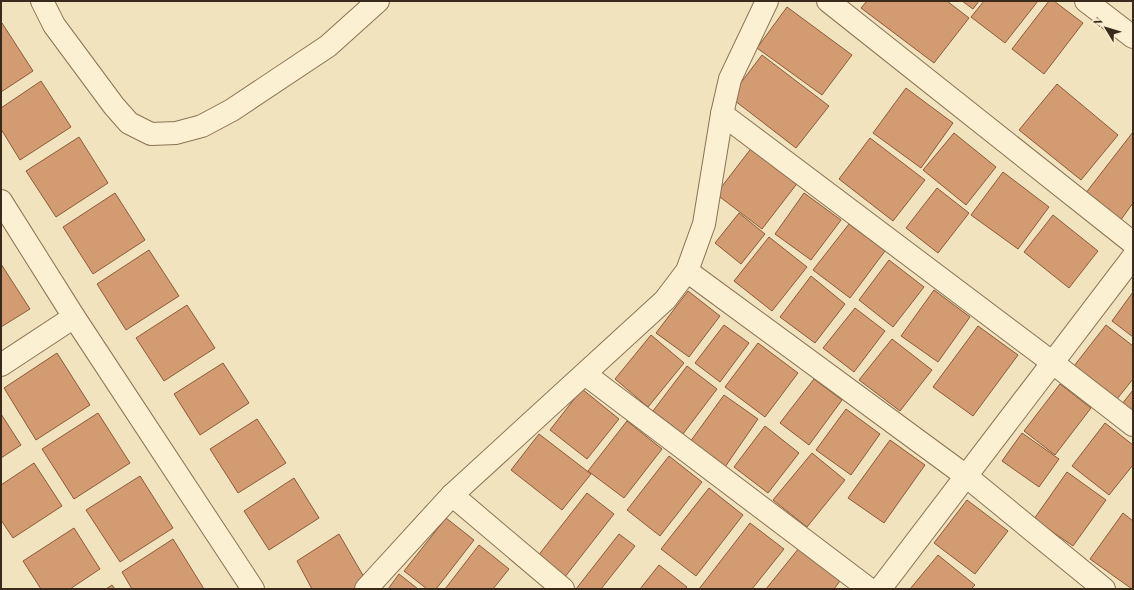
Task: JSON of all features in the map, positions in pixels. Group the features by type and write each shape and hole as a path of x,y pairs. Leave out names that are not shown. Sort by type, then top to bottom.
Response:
{"street":[{"path":"42,1 54,25 114,106 129,123 151,134 176,133 202,126 232,110 328,46 378,1"},
{"path":"366,589 452,495 665,300 687,271 704,224 722,114 730,79 766,1"},
{"path":"828,1 1133,243"},
{"path":"1086,1 1133,37"},
{"path":"722,114 1053,363 1133,426"},
{"path":"1,201 74,317 253,589"},
{"path":"880,589 1133,256"},
{"path":"687,271 966,476 1104,589"},
{"path":"1,365 74,317"},
{"path":"585,374 869,589"},
{"path":"452,495 563,589"}],"building":[{"path":"867,1 947,1 969,18 934,63 861,8"},
{"path":"962,1 979,1 973,9"},
{"path":"984,1 1038,1 1005,43 971,17"},
{"path":"1049,1 1054,1 1083,23 1044,74 1012,49"},
{"path":"787,7 852,55 822,95 757,48"},
{"path":"2,23 33,71 1,92 1,24"},
{"path":"762,55 829,106 796,148 730,97"},
{"path":"41,81 71,127 20,160 1,129 1,108"},
{"path":"1057,84 1118,135 1081,180 1019,130"},
{"path":"906,88 953,123 921,168 873,133"},
{"path":"1133,132 1133,203 1120,221 1085,194"},
{"path":"954,133 996,167 966,205 923,170"},
{"path":"79,137 108,183 56,217 26,171"},
{"path":"870,138 925,180 893,221 839,179"},
{"path":"753,146 799,181 762,229 716,194"},
{"path":"1003,172 1049,207 1018,249 971,215"},
{"path":"937,188 969,213 938,253 906,228"},
{"path":"115,193 145,240 93,274 63,227"},
{"path":"804,193 841,220 811,260 775,234"},
{"path":"739,213 765,234 741,264 715,243"},
{"path":"1053,215 1098,251 1069,288 1024,252"},
{"path":"849,224 885,251 850,298 813,270"},
{"path":"769,237 807,267 772,311 734,281"},
{"path":"149,250 179,296 126,330 97,284"},
{"path":"889,260 924,287 893,327 859,300"},
{"path":"1,264 30,309 1,327"},
{"path":"811,276 845,304 815,343 780,317"},
{"path":"934,290 970,317 938,362 901,336"},
{"path":"688,291 720,316 689,357 656,333"},
{"path":"1133,292 1133,337 1112,321"},
{"path":"187,305 215,348 164,381 136,338"},
{"path":"855,308 885,331 854,372 823,348"},
{"path":"724,325 749,343 720,382 695,363"},
{"path":"1106,325 1133,346 1133,379 1117,399 1074,366"},
{"path":"978,326 1018,355 973,416 933,387"},
{"path":"651,335 684,363 648,407 615,379"},
{"path":"892,339 932,370 900,411 859,380"},
{"path":"758,343 798,373 765,417 725,387"},
{"path":"57,353 90,405 36,440 4,388"},
{"path":"223,363 249,403 200,435 174,394"},
{"path":"687,366 717,389 683,434 653,411"},
{"path":"814,379 842,400 809,445 780,423"},
{"path":"1060,384 1091,408 1055,455 1024,431"},
{"path":"582,389 619,419 587,459 550,430"},
{"path":"1133,390 1133,413 1122,404"},
{"path":"724,395 758,419 725,467 690,442"},
{"path":"846,409 880,434 851,475 816,450"},
{"path":"98,413 130,463 74,499 42,449"},
{"path":"1,414 21,445 1,458"},
{"path":"257,419 286,463 238,493 210,449"},
{"path":"627,421 662,449 624,498 588,471"},
{"path":"1105,423 1133,445 1133,465 1109,495 1072,466"},
{"path":"765,426 799,453 768,493 734,467"},
{"path":"1022,433 1059,459 1039,487 1002,461"},
{"path":"539,434 591,474 562,510 511,470"},
{"path":"890,440 925,465 884,523 848,498"},
{"path":"812,453 845,480 807,527 773,500"},
{"path":"669,456 702,482 660,536 627,510"},
{"path":"34,463 62,506 13,538 1,520 1,485"},
{"path":"1067,472 1106,500 1073,546 1034,519"},
{"path":"140,476 173,528 120,562 86,510"},
{"path":"294,478 319,518 269,550 244,511"},
{"path":"709,488 743,515 696,576 661,549"},
{"path":"587,493 614,514 561,582 534,561"},
{"path":"967,500 1008,531 975,574 934,543"},
{"path":"1123,513 1133,521 1132,589 1090,559"},
{"path":"446,518 474,540 436,589 427,589 404,571"},
{"path":"750,523 784,549 752,589 699,589"},
{"path":"74,528 100,569 70,589 41,589 23,561"},
{"path":"339,534 368,584 360,589 312,589 297,561"},
{"path":"619,534 635,546 601,589 576,589"},
{"path":"173,539 204,589 132,589 122,572"},
{"path":"479,545 509,569 493,589 445,589"},
{"path":"799,548 840,581 834,589 766,589"},
{"path":"938,555 975,585 971,589 910,589"},
{"path":"659,565 687,587 685,589 640,589"},
{"path":"399,574 418,589 388,589"},
{"path":"112,585 115,589 106,589"}]}
